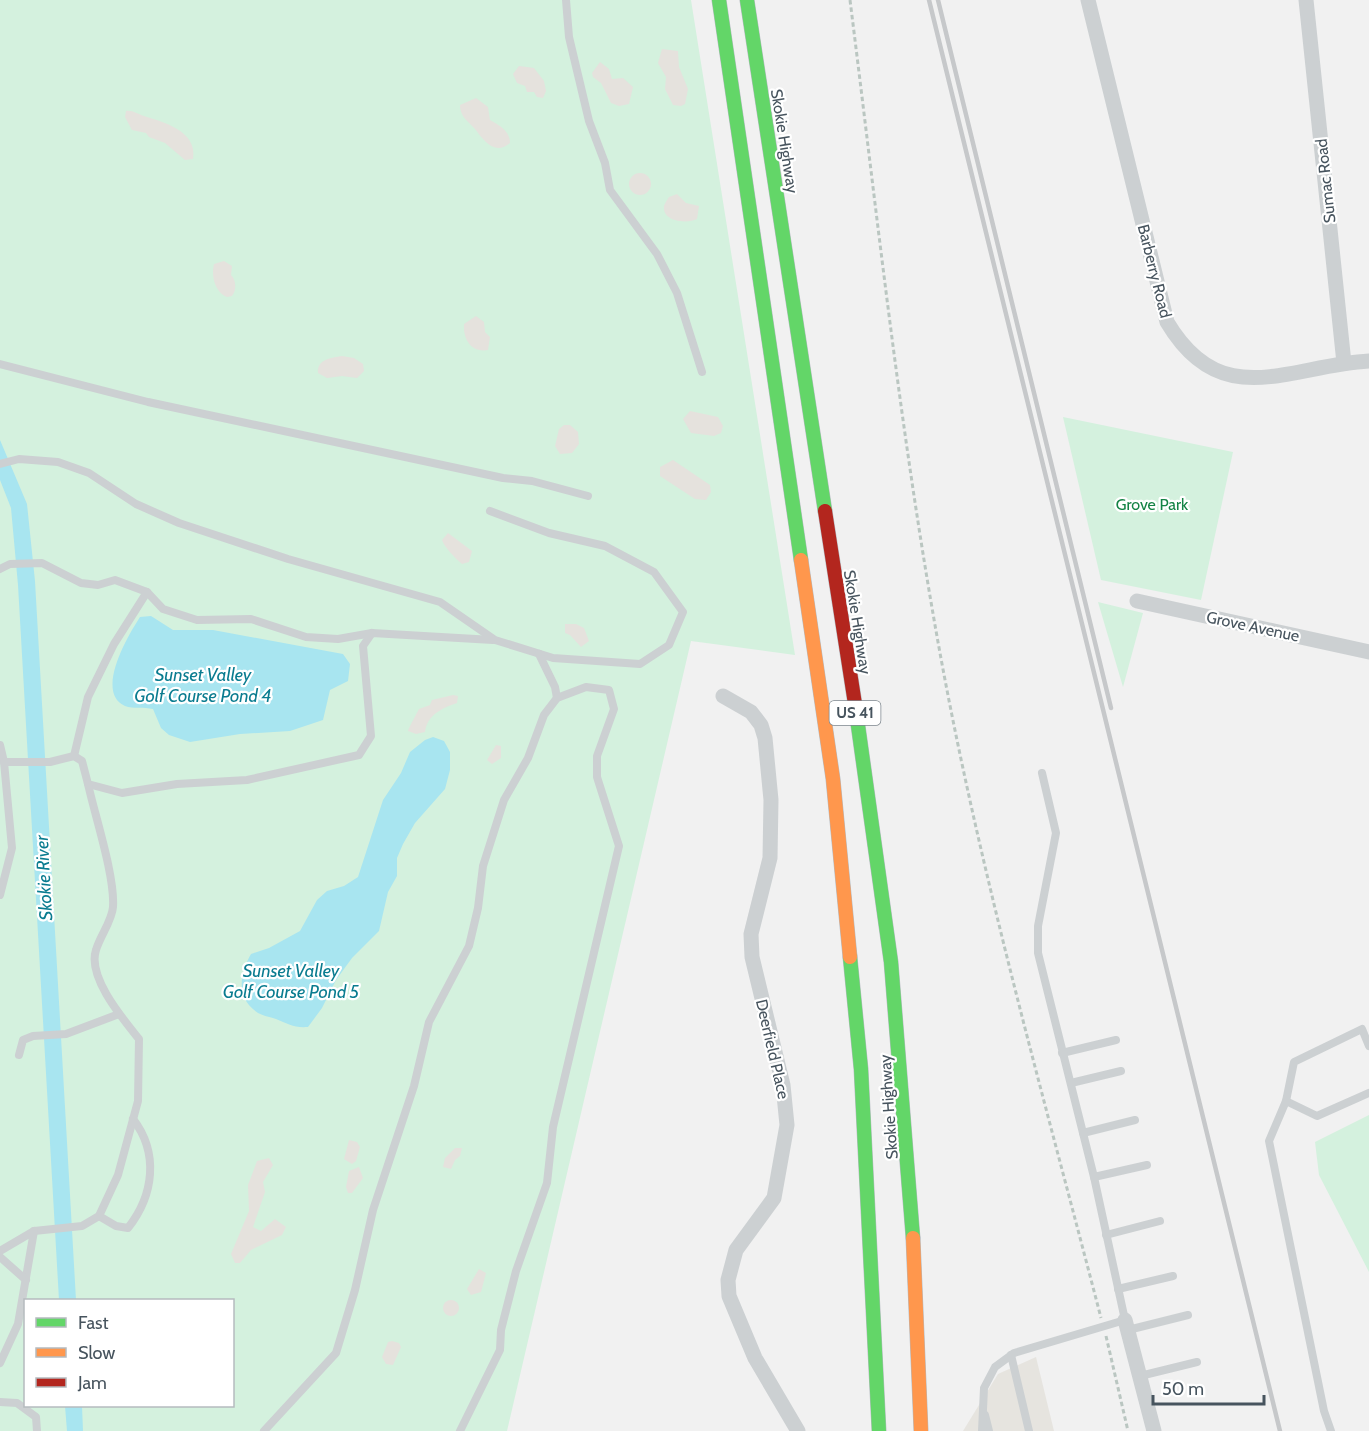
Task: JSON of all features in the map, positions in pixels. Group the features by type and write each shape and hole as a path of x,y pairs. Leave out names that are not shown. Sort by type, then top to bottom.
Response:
{"highway":[{"name":"Skokie Highway","path":"719,0 833,779 861,1069 879,1431"},
{"name":"Skokie Highway","path":"747,0 870,805 891,962 912,1206 921,1431"}],"street":[{"name":"Barberry Road","path":"1088,0 1167,322 1176,337 1204,364 1234,377 1276,378 1344,363 1369,361"},
{"name":"Sumac Road","path":"1306,0 1344,363"},
{"name":"Grove Avenue","path":"1137,601 1369,652"},
{"name":"Deerfield Place","path":"723,696 751,712 761,725 765,738 771,800 770,858 754,918 752,957 783,1085 787,1125 774,1198 736,1250 728,1280 729,1296 755,1358 798,1431"},
{"path":"1126,1325 1154,1431"}],"lane":[{"path":"566,0 569,37 589,121 605,163 610,190 657,254 677,293 702,372"},
{"path":"0,364 148,402 321,441 503,478 532,480 588,496"},
{"path":"0,464 19,459 58,462 89,473 136,504 230,541 440,602 495,640"},
{"path":"0,569 10,564 42,563 81,583 98,585 115,580 147,592 163,609 197,620 251,619 306,638 338,639 372,633 495,640 553,658 640,664 669,645 683,612 654,572 605,546 549,533 490,511"},
{"path":"74,756 88,697 114,644 147,592"},
{"path":"88,784 122,793 177,784 247,780 359,755 371,736 363,646 372,633"},
{"path":"539,654 555,687 557,698"},
{"path":"264,1431 336,1353 355,1290 373,1210 410,1097 429,1022 469,946 478,908 483,866 504,800 528,758 544,715 557,698 586,687 609,690 614,709 597,756 597,777 619,846 553,1127 547,1182 516,1271 501,1330 500,1350 460,1431"},
{"path":"0,745 4,762 12,848 0,895"},
{"path":"0,1251 34,1231 82,1226 99,1216 118,1175 138,1101 140,1039 119,1014 97,976 95,953 113,908 108,867 82,761 74,756 50,762 4,762"},
{"path":"1042,773 1056,833 1038,926 1038,953 1094,1177 1126,1325"},
{"path":"19,1055 23,1040 33,1036 66,1034 119,1014"},
{"path":"1331,1431 1324,1411 1269,1141 1286,1101 1294,1062 1362,1029 1369,1046"},
{"path":"1062,1053 1116,1040"},
{"path":"1071,1083 1121,1071"},
{"path":"1286,1101 1317,1116 1369,1093"},
{"path":"99,1216 116,1226 128,1228 137,1217 147,1190 150,1149 143,1132 133,1119"},
{"path":"1083,1133 1136,1120"},
{"path":"1094,1177 1147,1166"},
{"path":"1106,1235 1160,1221"},
{"path":"0,1363 18,1324 34,1231"},
{"path":"0,1257 26,1280"},
{"path":"1118,1289 1173,1275"},
{"path":"982,1431 984,1388 995,1367 1011,1355 1103,1326 1126,1325 1188,1315"},
{"path":"1011,1355 1029,1431"},
{"path":"1140,1376 1197,1362"},
{"path":"0,1402 17,1403 36,1416 37,1431"},
{"path":"982,1406 989,1431"}],"path":[{"path":"850,0 902,411 938,643 978,834 1128,1431"}],"shaded area":[{"path":"1036,1357 1054,1431 963,1431 998,1374"}],"green space":[{"path":"0,0 691,0 795,655 691,641 507,1431 0,1431"},
{"name":"Grove Park","path":"1063,417 1233,452 1201,600 1101,580"},
{"path":"1098,602 1143,613 1123,687"},
{"path":"1369,1115 1369,1272 1319,1175 1315,1142"}],"sand":[{"path":"662,49 678,51 679,67 688,89 685,104 681,106 673,105 665,89 666,77 658,63"},
{"path":"600,62 609,69 612,79 623,78 633,87 629,104 619,106 611,103 601,83 593,77 592,73"},
{"path":"519,66 534,68 544,81 546,91 543,98 537,97 534,92 527,92 525,86 517,83 513,74"},
{"path":"476,98 488,107 490,120 506,132 510,143 505,147 490,145 461,113 460,105"},
{"path":"126,111 178,129 190,141 193,159 185,160 165,143 149,137 146,133 132,130 125,117"},
{"path":"640,173 650,180 651,184 644,194 640,195 630,188 629,184 636,174"},
{"path":"677,194 686,203 699,206 697,219 682,221 667,215 664,206 669,197"},
{"path":"224,261 232,266 231,275 235,285 232,296 227,297 217,288 213,274 214,264"},
{"path":"476,316 484,322 485,332 490,337 488,350 473,347 465,335 464,324"},
{"path":"342,356 354,358 363,364 364,371 357,378 342,376 327,378 318,373 322,362"},
{"path":"690,411 718,417 723,426 721,433 714,436 691,433 683,419"},
{"path":"564,425 570,425 578,432 579,444 572,453 560,454 555,446 559,429"},
{"path":"673,460 710,485 711,492 706,500 695,499 660,476 660,467"},
{"path":"448,533 472,551 469,562 462,564 445,546 442,540"},
{"path":"565,624 576,624 584,628 589,641 581,647 565,633"},
{"path":"458,696 457,703 432,717 425,732 416,734 408,731 419,709 430,705 432,700"},
{"path":"496,745 501,746 501,758 492,764 487,760"},
{"path":"349,1140 357,1142 360,1147 356,1161 352,1164 344,1159"},
{"path":"455,1148 462,1148 460,1156 455,1160 451,1169 443,1167 445,1158"},
{"path":"269,1158 273,1165 263,1182 265,1192 253,1227 261,1231 275,1219 286,1227 282,1235 251,1250 240,1263 235,1263 231,1254 249,1211 248,1185 257,1161"},
{"path":"359,1167 363,1178 352,1193 348,1193 346,1187 349,1171"},
{"path":"479,1269 486,1273 481,1292 471,1295 467,1289"},
{"path":"451,1300 459,1308 451,1316 443,1308"},
{"path":"388,1342 399,1343 401,1347 393,1365 386,1364 382,1357"}],"water":[{"name":"Skokie River","path":"0,440 27,504 35,581 76,1299 59,1299 18,585 11,508 0,480"},
{"name":"Sunset Valley Golf Course Pond 4","path":"151,616 173,630 213,630 343,654 350,664 348,681 330,690 323,720 290,731 240,734 190,742 169,735 161,728 153,709 125,706 116,699 113,676 122,649 140,617"},
{"name":"Sunset Valley Golf Course Pond 5","path":"433,737 444,741 450,752 450,770 445,789 415,823 403,844 397,858 397,876 388,892 379,931 352,958 308,1027 295,1026 258,1013 246,1000 242,985 244,969 251,954 269,948 300,931 317,900 327,891 344,886 358,877 383,800 401,773 410,752 425,740"},
{"path":"65,1407 82,1407 83,1431 67,1431"}],"railway":[{"path":"929,0 1280,1431"},
{"path":"938,0 1111,708"}],"traffic: fast":[{"path":"719,0 801,560"},
{"path":"747,0 825,511"},
{"path":"855,704 891,962 913,1238"},
{"path":"850,957 861,1069 879,1431"}],"traffic: slow":[{"path":"801,560 833,779 850,957"},
{"path":"913,1238 921,1431"}],"traffic: jam":[{"path":"825,511 855,704"}]}
